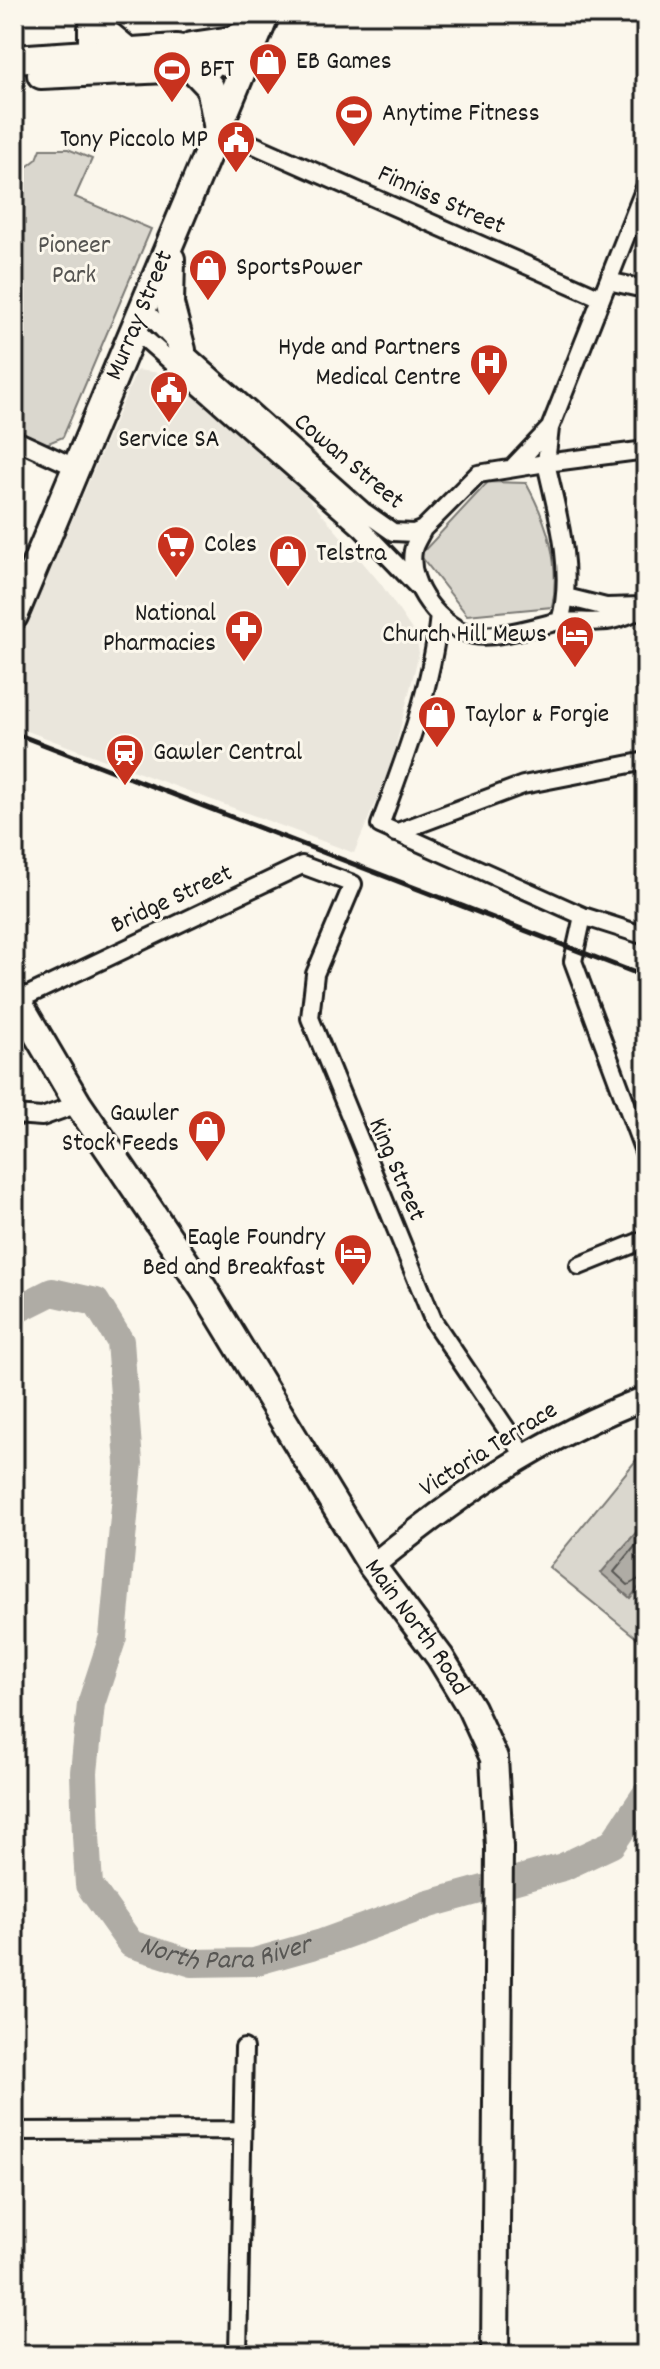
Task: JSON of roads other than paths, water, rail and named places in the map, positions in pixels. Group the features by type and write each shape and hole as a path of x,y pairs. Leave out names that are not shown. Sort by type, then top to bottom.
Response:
{"main road":[{"path":"94,14 100,28 129,52"},
{"path":"14,59 87,63 184,57 232,40 263,21"},
{"name":"Murray Street","path":"14,616 263,21"},
{"path":"14,75 87,63 129,52 184,57 241,73"},
{"path":"184,57 210,87 218,129"},
{"path":"171,350 173,326 169,299 173,240"},
{"name":"Main North Road","path":"15,999 78,1104 203,1288 372,1566 440,1657 471,1708 494,1758 499,1847 495,2355"}],"street":[{"path":"87,63 94,14"},
{"name":"Finniss Street","path":"218,129 601,298"},
{"path":"560,621 566,597 555,503 546,463 550,428 646,185"},
{"path":"608,281 635,287 646,285"},
{"name":"Cowan Street","path":"140,319 362,529 421,590"},
{"path":"120,364 135,353 171,350"},
{"name":"Cowan Street","path":"171,350 363,511 401,534 423,529"},
{"path":"514,466 550,428"},
{"path":"14,439 77,468"},
{"path":"646,450 494,469 468,481 423,529 413,557 421,590 439,615 449,625 477,636 560,621 594,625 617,621 646,606"},
{"path":"555,503 559,477 574,465 599,458"},
{"path":"566,597 606,607 646,606"},
{"path":"388,829 436,644 439,615"},
{"path":"388,829 523,785 646,761"},
{"path":"388,829 583,916 646,936"},
{"name":"Bridge Street","path":"15,999 302,865 353,884"},
{"name":"King Street","path":"353,884 315,974 310,1018 434,1322 524,1455"},
{"path":"583,916 573,961 582,994 646,1157"},
{"path":"14,1115 42,1117 78,1104"},
{"path":"579,1266 646,1239"},
{"name":"Victoria Terrace","path":"372,1566 442,1508 524,1455 646,1398"},
{"path":"238,2355 244,2048"},
{"path":"14,2131 241,2130"}],"water":[{"path":"646,1521 646,1579 630,1598 601,1573"}],"waterway":[{"name":"North Para River","path":"14,1311 52,1292 96,1302 120,1341 129,1463 113,1637 91,1704 84,1772 89,1885 131,1944 192,1963 254,1962 322,1943 429,1904 563,1867 612,1844 646,1794"}],"railway":[{"path":"14,733 646,977"}],"place":[{"name":"EB Games","path":"268,96"},
{"name":"BFT","path":"172,104"},
{"name":"Anytime Fitness","path":"354,148"},
{"name":"Tony Piccolo MP","path":"236,174"},
{"name":"SportsPower","path":"208,302"},
{"name":"Hyde and Partners Medical Centre","path":"489,397"},
{"name":"Service SA","path":"169,424"},
{"name":"Coles","path":"176,579"},
{"name":"Telstra","path":"288,588"},
{"name":"National Pharmacies","path":"244,663"},
{"name":"Church Hill Mews","path":"575,669"},
{"name":"Taylor & Forgie","path":"437,749"},
{"name":"Gawler Central","path":"125,787"},
{"name":"Gawler Stock Feeds","path":"207,1163"},
{"name":"Eagle Foundry Bed and Breakfast","path":"353,1287"}],"park label":[{"name":"Pioneer Park","path":"74,261"}]}
